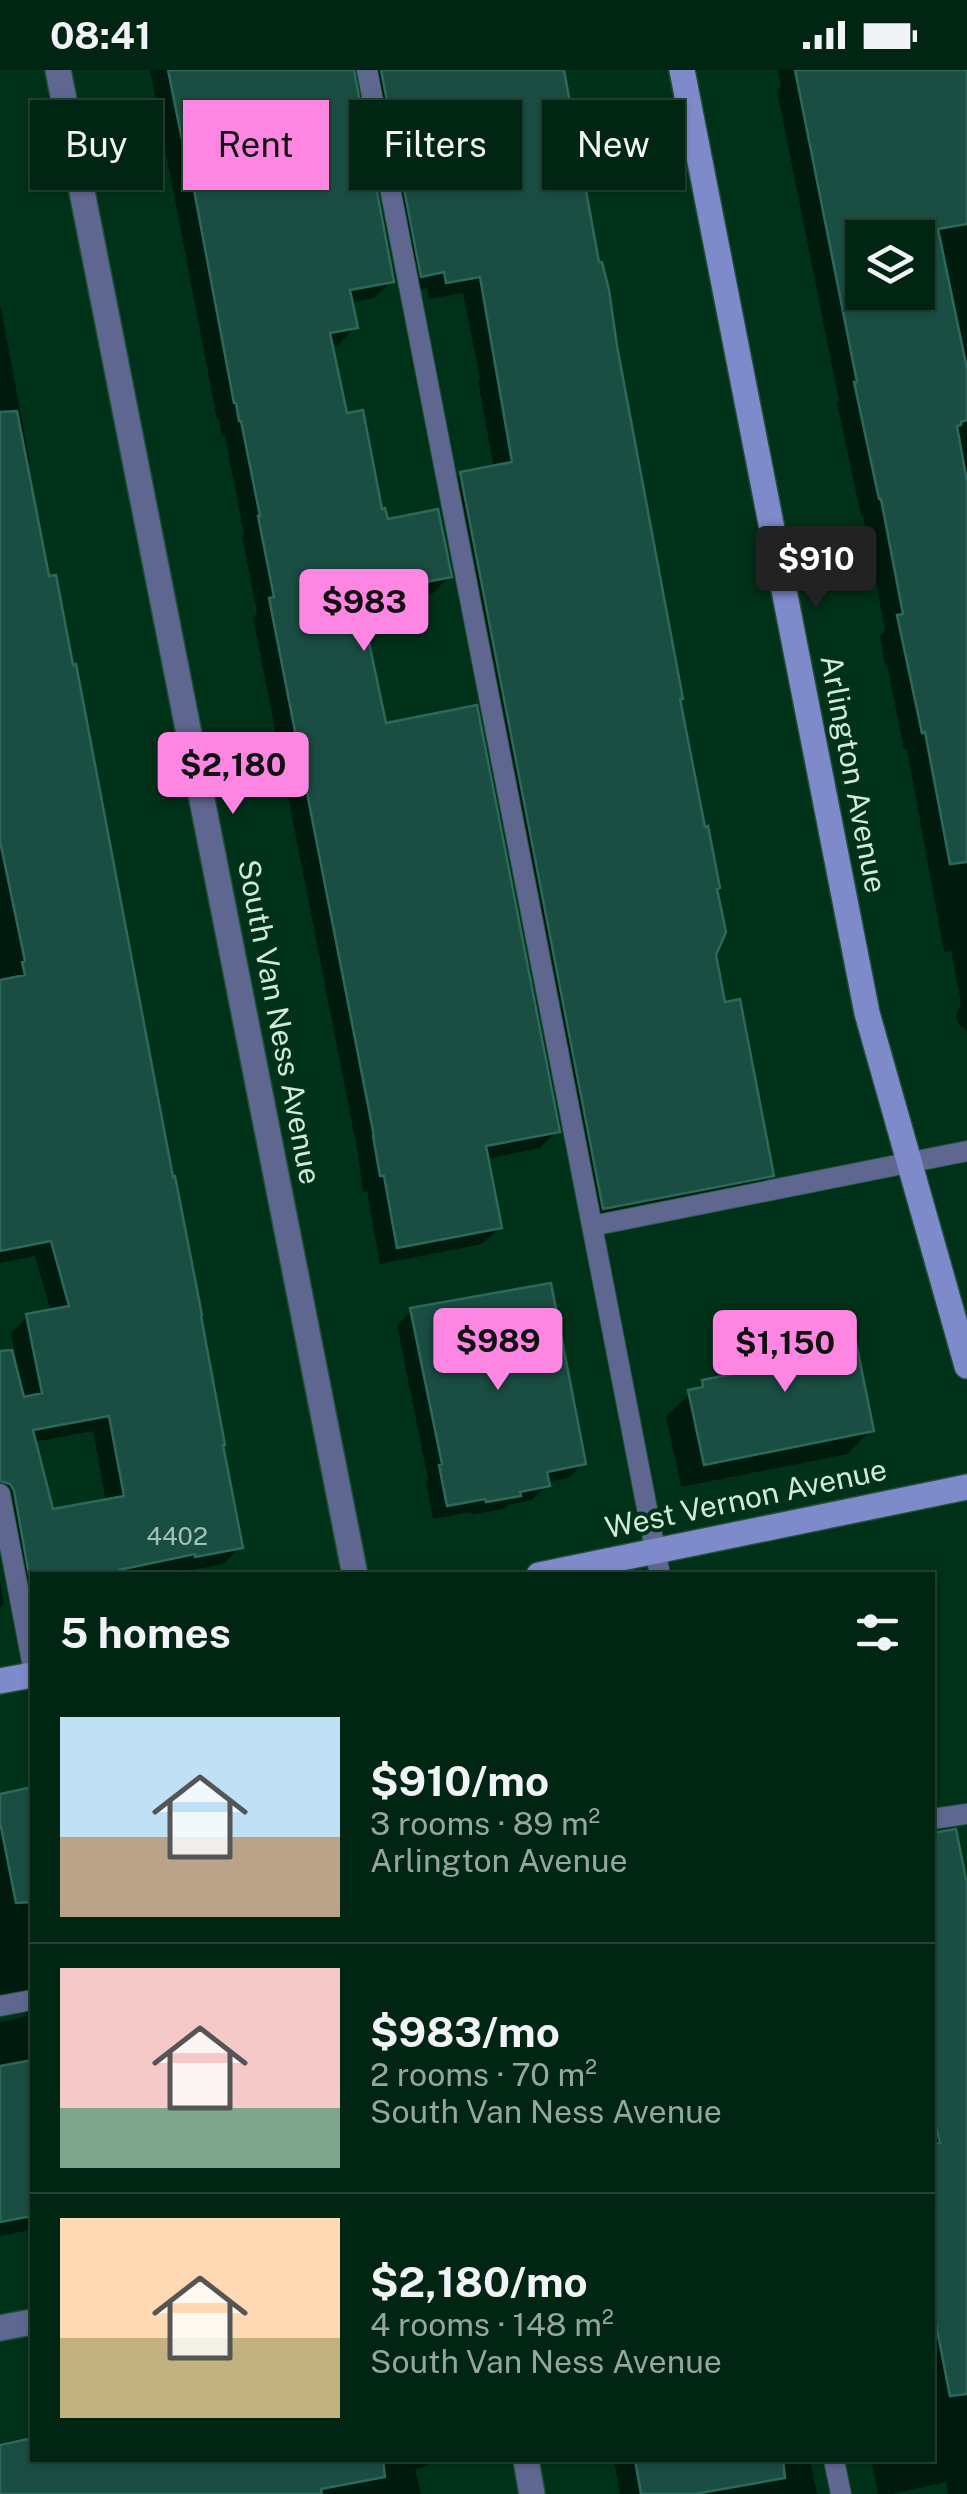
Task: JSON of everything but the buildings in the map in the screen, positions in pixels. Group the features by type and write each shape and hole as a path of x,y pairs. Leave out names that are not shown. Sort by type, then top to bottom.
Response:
{"main road":[{"name":"Arlington Avenue","path":"682,70 867,1013 967,1366"},
{"name":"West Vernon Avenue","path":"571,1572 657,1564 967,1487"},
{"path":"0,1681 30,1675"}],"street":[{"name":"South Van Ness Avenue","path":"58,70 354,1572"},
{"path":"0,2328 30,2322"},
{"path":"526,2462 532,2494"}],"lane":[{"path":"366,70 657,1564"},
{"path":"592,1226 967,1151"},
{"path":"0,1494 30,1652"},
{"path":"935,1819 967,1814"},
{"path":"0,2006 30,2000"},
{"path":"834,2462 841,2494"}]}
